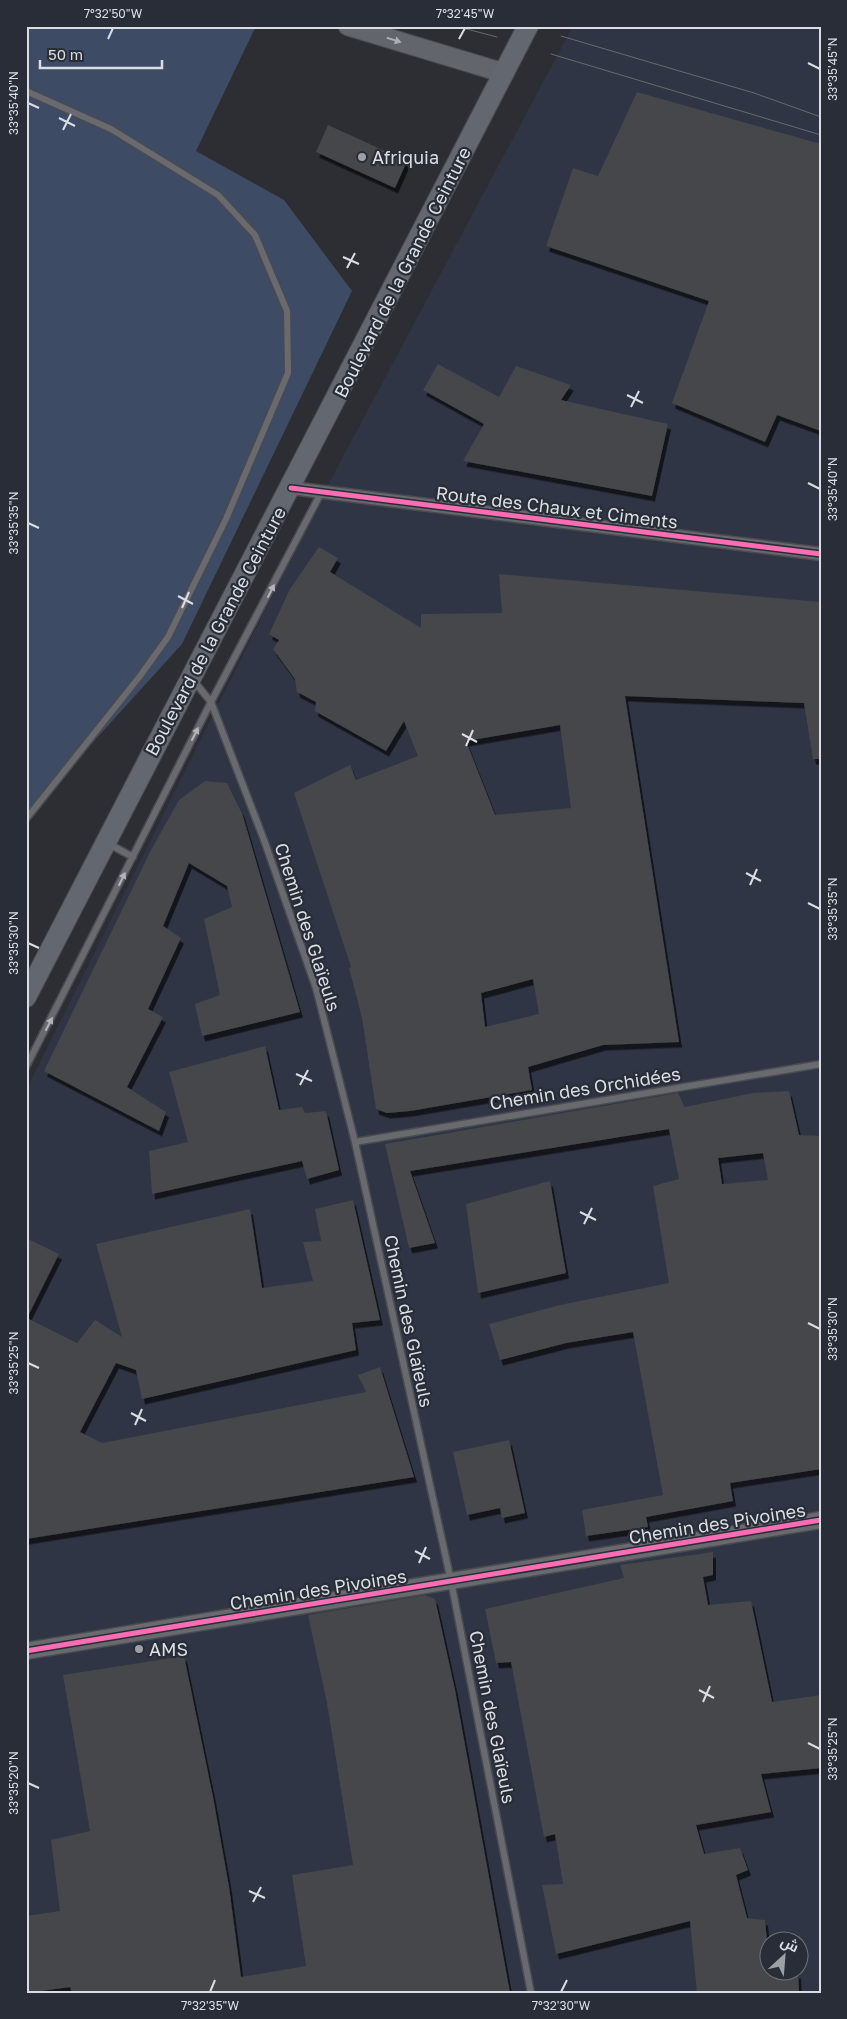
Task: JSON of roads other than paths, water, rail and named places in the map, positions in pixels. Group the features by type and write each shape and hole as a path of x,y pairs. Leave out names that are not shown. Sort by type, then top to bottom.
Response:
{"main road":[{"path":"348,26 504,73"},
{"name":"Boulevard de la Grande Ceinture","path":"26,997 190,676 291,488 528,26"}],"street":[{"name":"Route des Chaux et Ciments","path":"291,488 821,554"},
{"name":"Chemin des Pivoines","path":"26,1651 821,1520"}],"lane":[{"path":"26,91 112,129 218,195 255,235 286,311 288,373 226,519 168,637 140,676 26,819"},
{"path":"26,1068 211,702 321,493"},
{"name":"Chemin des Glaïeuls","path":"190,676 211,702 258,823 316,988 354,1142 450,1581 531,1993"},
{"path":"106,842 133,857"},
{"name":"Chemin des Orchidées","path":"354,1142 821,1064"}],"tram line":[{"path":"455,26 497,37"},
{"path":"561,36 754,93 821,117"},
{"path":"551,54 821,135"}],"place":[{"name":"Afriquia","path":"362,157"},
{"name":"AMS","path":"139,1649"}]}
